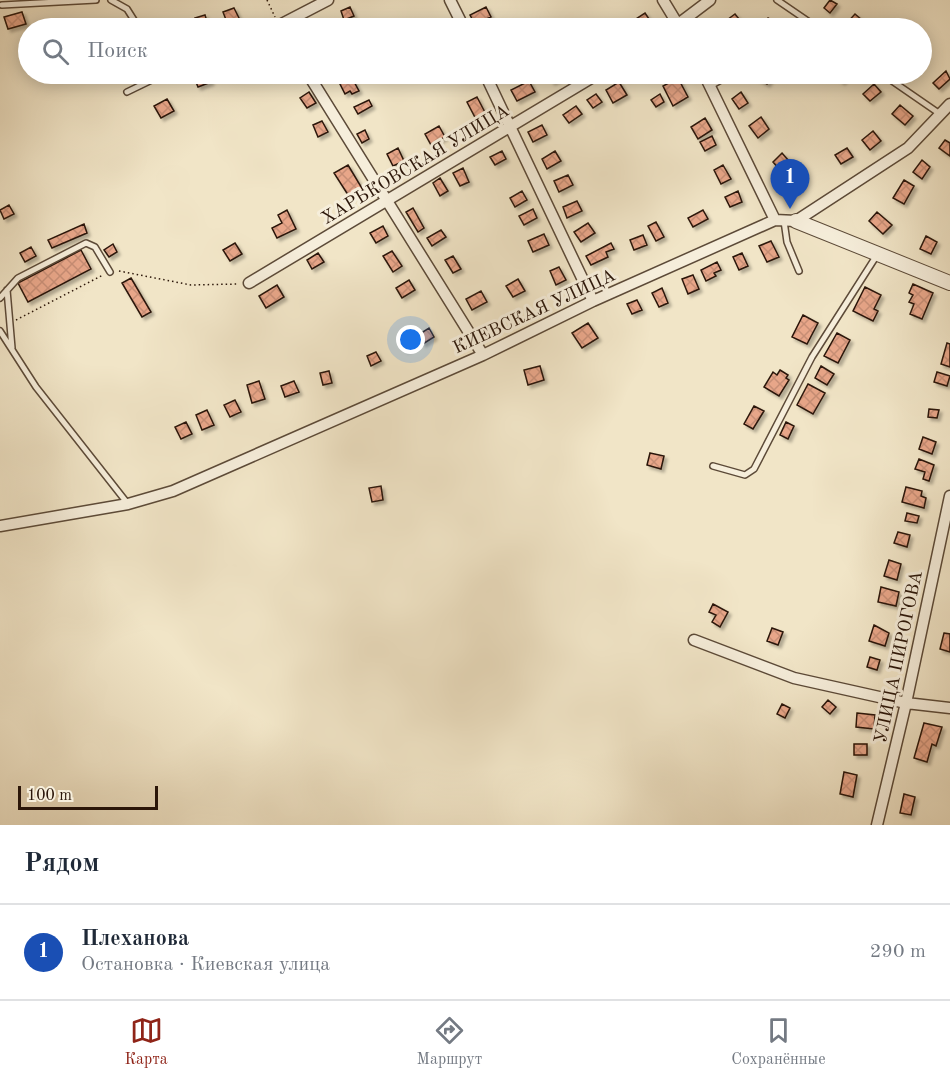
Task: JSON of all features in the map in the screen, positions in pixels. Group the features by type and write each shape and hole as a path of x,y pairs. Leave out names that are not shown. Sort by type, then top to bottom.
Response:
{"street":[{"path":"296,18 328,0"},
{"path":"450,0 459,18"},
{"path":"663,0 672,18"},
{"path":"689,18 710,0"},
{"path":"314,84 483,355"},
{"path":"490,84 593,301"},
{"name":"ХАРЬКОВСКАЯ УЛИЦА","path":"249,284 385,200 581,84"},
{"path":"710,86 785,220 950,283"},
{"name":"КИЕВСКАЯ УЛИЦА","path":"0,526 128,504 188,485 483,355 593,301 785,220 908,148 950,104"},
{"name":"УЛИЦА ПИРОГОВА","path":"877,825 906,703 950,496"},
{"path":"694,639 794,678 906,703 950,708"}],"lane":[{"path":"2,5 96,0"},
{"path":"111,0 127,9 133,18"},
{"path":"777,0 803,18"},
{"path":"127,92 143,84"},
{"path":"710,86 714,84"},
{"path":"896,84 940,114"},
{"path":"785,220 787,242 799,271"},
{"path":"0,298 18,278 86,243 94,247 110,272"},
{"path":"713,466 745,475 754,470 812,357 878,254"},
{"path":"7,290 12,348"},
{"path":"0,331 36,387 128,504"}],"path":[{"path":"267,0 274,18"},
{"path":"10,323 110,272 190,285 249,284"}],"building":[{"path":"830,0 837,4 830,13 824,8"},
{"path":"350,7 354,16 343,18 341,11"},
{"path":"486,7 491,17 472,18 470,15"},
{"path":"234,8 239,18 225,18 223,12"},
{"path":"22,12 24,18 18,18 18,26 8,29 4,17"},
{"path":"645,13 648,18 637,18"},
{"path":"946,71 950,79 939,89 933,83"},
{"path":"340,84 355,84 359,91 352,94 350,91 345,94"},
{"path":"523,84 531,84 535,92 517,101 511,90"},
{"path":"620,84 627,95 613,103 606,90"},
{"path":"681,84 688,97 673,106 663,86"},
{"path":"874,84 881,92 870,101 863,94"},
{"path":"309,92 316,103 307,108 300,98"},
{"path":"741,92 748,103 739,109 732,99"},
{"path":"596,94 602,102 593,108 587,100"},
{"path":"660,94 664,102 656,107 651,100"},
{"path":"477,97 489,120 479,125 467,102"},
{"path":"167,99 174,111 161,118 154,106"},
{"path":"369,100 372,106 358,114 354,107"},
{"path":"900,105 913,116 905,125 892,114"},
{"path":"576,106 582,114 569,123 563,115"},
{"path":"761,117 769,129 758,138 749,126"},
{"path":"705,118 712,130 698,139 691,127"},
{"path":"322,121 328,132 318,137 313,125"},
{"path":"542,125 547,135 533,142 528,132"},
{"path":"439,126 445,137 431,145 425,134"},
{"path":"365,130 369,139 362,143 357,134"},
{"path":"873,131 881,141 870,150 862,140"},
{"path":"712,136 716,145 705,151 700,142"},
{"path":"945,140 950,143 950,156 939,148"},
{"path":"398,148 404,161 393,166 387,154"},
{"path":"847,148 853,157 841,164 835,155"},
{"path":"502,151 506,159 495,165 490,157"},
{"path":"555,151 561,161 547,169 542,159"},
{"path":"782,153 788,160 779,169 773,162"},
{"path":"922,160 930,167 922,179 913,172"},
{"path":"348,165 363,190 350,198 334,173"},
{"path":"723,165 731,179 721,184 714,170"},
{"path":"463,168 469,182 460,186 453,173"},
{"path":"568,175 573,185 559,192 554,181"},
{"path":"440,178 448,191 440,196 433,183"},
{"path":"904,180 914,186 904,204 893,198"},
{"path":"522,191 527,200 515,207 510,198"},
{"path":"738,191 742,202 730,207 725,197"},
{"path":"577,201 582,211 567,218 563,207"},
{"path":"9,205 14,214 4,219 0,210"},
{"path":"413,208 424,228 418,232 406,212"},
{"path":"533,209 537,218 524,225 519,216"},
{"path":"287,210 296,229 277,238 272,228 282,223 278,215"},
{"path":"703,210 708,219 693,227 688,218"},
{"path":"877,212 892,225 883,234 869,221"},
{"path":"656,222 664,237 656,241 648,226"},
{"path":"588,223 595,233 581,242 574,232"},
{"path":"84,224 87,233 52,248 48,240"},
{"path":"383,226 388,236 376,243 370,233"},
{"path":"441,230 446,237 432,246 427,238"},
{"path":"544,234 549,245 533,252 528,241"},
{"path":"643,235 647,245 634,250 630,240"},
{"path":"926,236 937,242 931,254 920,249"},
{"path":"771,241 779,257 767,262 759,246"},
{"path":"235,243 242,254 230,261 223,250"},
{"path":"611,243 614,249 606,252 608,257 591,265 586,256"},
{"path":"113,244 117,252 109,257 104,250"},
{"path":"31,247 36,256 25,262 20,253"},
{"path":"81,250 91,269 28,302 18,283"},
{"path":"392,251 402,266 393,272 383,256"},
{"path":"318,253 324,262 312,269 307,260"},
{"path":"742,253 748,266 739,270 733,257"},
{"path":"453,256 461,269 453,273 445,260"},
{"path":"717,262 721,270 714,273 716,276 706,281 701,270"},
{"path":"559,267 566,280 556,285 550,271"},
{"path":"693,275 699,289 688,294 682,279"},
{"path":"131,278 151,312 142,317 122,283"},
{"path":"518,279 525,291 513,297 506,286"},
{"path":"409,280 415,290 402,298 396,288"},
{"path":"913,284 933,293 922,319 910,314 914,304 909,302 913,295 909,293"},
{"path":"277,285 284,297 266,308 259,296"},
{"path":"865,287 881,295 874,309 878,311 873,321 853,311"},
{"path":"662,288 668,303 659,307 652,293"},
{"path":"481,291 487,302 472,310 466,299"},
{"path":"637,300 642,310 632,314 627,304"},
{"path":"803,315 818,323 807,344 792,337"},
{"path":"588,323 598,338 582,348 572,333"},
{"path":"429,328 434,337 423,344 418,335"},
{"path":"407,333 414,345 405,350 399,338"},
{"path":"837,333 850,340 838,363 824,356"},
{"path":"947,343 950,344 950,367 941,364"},
{"path":"376,352 381,361 371,366 367,356"},
{"path":"540,366 544,380 528,385 524,370"},
{"path":"821,366 834,374 827,385 815,378"},
{"path":"780,370 788,375 786,378 789,380 779,396 764,387 773,372 777,375"},
{"path":"329,371 332,383 323,385 320,373"},
{"path":"937,372 950,376 947,386 934,382"},
{"path":"259,381 265,399 252,403 247,385"},
{"path":"294,381 299,392 285,397 281,386"},
{"path":"808,384 825,393 813,414 797,405"},
{"path":"235,400 241,412 230,417 224,405"},
{"path":"754,406 764,411 753,429 744,424"},
{"path":"929,409 939,410 937,418 928,417"},
{"path":"207,410 214,425 202,430 196,415"},
{"path":"186,422 192,434 181,439 175,427"},
{"path":"786,422 794,426 788,439 780,435"},
{"path":"923,437 936,442 932,454 919,449"},
{"path":"650,453 664,456 661,469 647,465"},
{"path":"919,459 934,465 929,481 923,479 925,472 915,469"},
{"path":"381,486 383,500 372,502 369,488"},
{"path":"906,487 922,491 921,496 926,498 924,508 902,502"},
{"path":"907,513 919,516 917,523 905,521"},
{"path":"898,532 910,535 907,547 894,543"},
{"path":"889,560 901,564 897,580 884,576"},
{"path":"881,587 899,592 896,606 878,602"},
{"path":"713,604 728,612 720,627 712,622 716,615 709,612"},
{"path":"874,625 889,633 885,646 869,641"},
{"path":"772,628 783,632 778,645 767,641"},
{"path":"944,633 950,634 950,652 940,649"},
{"path":"870,657 880,660 877,670 867,667"},
{"path":"828,700 836,707 830,714 822,707"},
{"path":"782,704 790,708 785,718 777,714"},
{"path":"857,713 875,715 874,729 856,727"},
{"path":"924,723 942,727 936,746 932,744 927,762 914,758"},
{"path":"854,744 867,744 867,755 854,755"},
{"path":"844,772 857,775 853,797 840,794"},
{"path":"904,794 915,797 911,815 900,813"}],"place":[{"name":"Плеханова","path":"790,209"}]}
